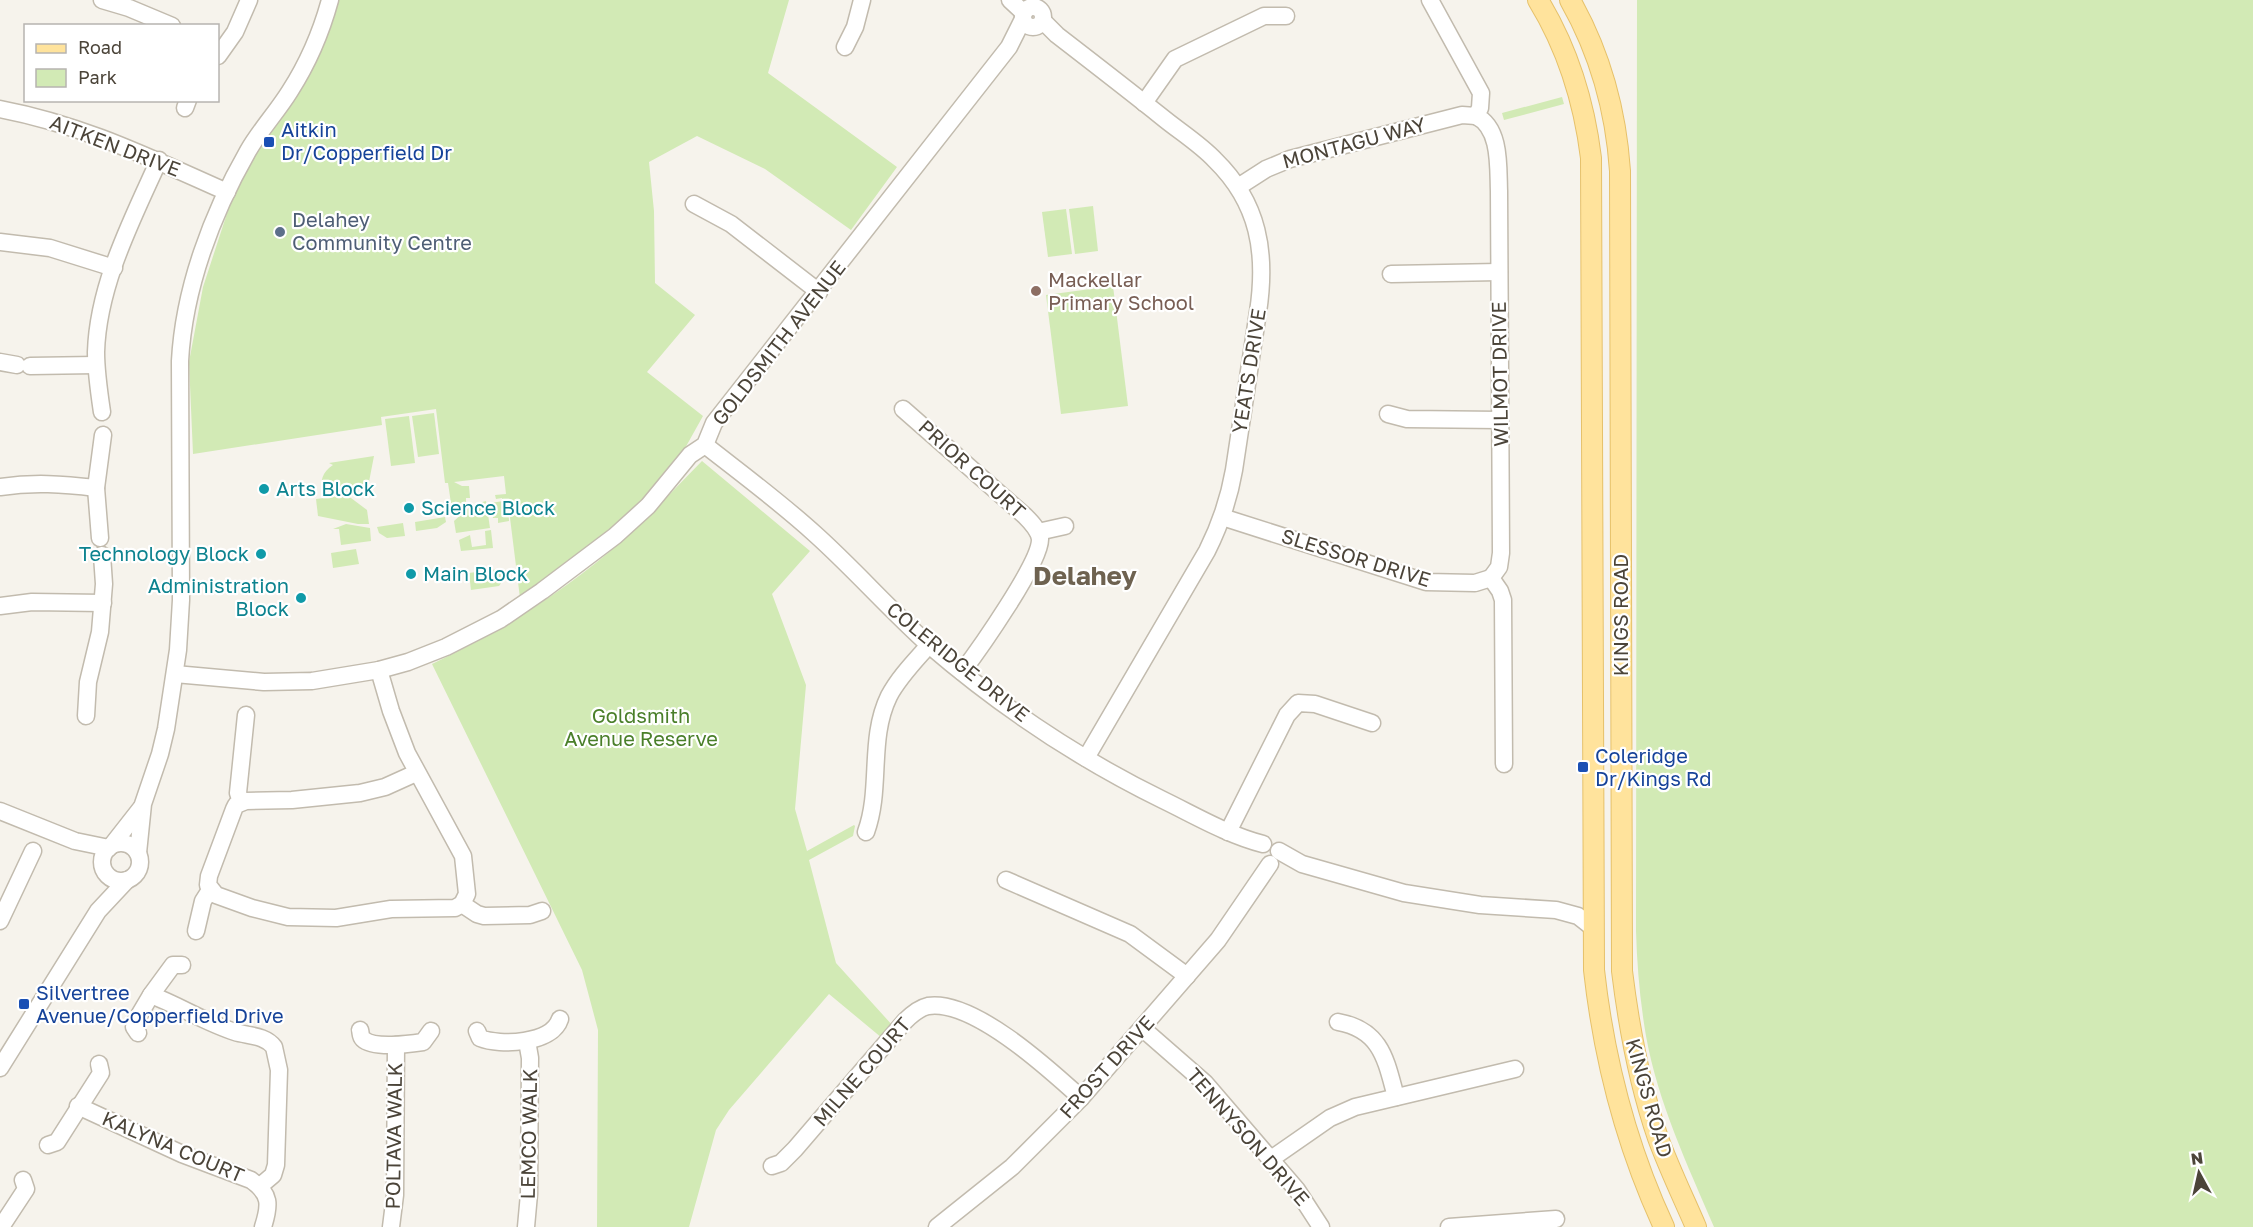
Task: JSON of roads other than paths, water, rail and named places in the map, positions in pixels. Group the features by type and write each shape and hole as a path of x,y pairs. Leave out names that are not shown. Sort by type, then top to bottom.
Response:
{"main road":[{"name":"KINGS ROAD","path":"1538,0 1555,29 1571,66 1586,121 1591,158 1592,927 1594,970 1606,1053 1626,1131 1664,1227"},
{"name":"KINGS ROAD","path":"1570,0 1588,34 1604,79 1615,123 1620,171 1622,971 1631,1038 1648,1108 1667,1160 1696,1227"}],"street":[{"path":"102,0 129,8 167,24"},
{"path":"219,52 235,32 249,0"},
{"path":"138,853 143,804 160,754 175,674 181,600 181,345 192,288 208,237 227,192 249,149 306,63 330,0"},
{"path":"845,47 855,27 862,0"},
{"path":"1430,0 1481,93 1480,108 1476,116"},
{"name":"YEATS DRIVE","path":"1032,11 1057,35 1215,159 1238,187 1257,229 1262,259 1262,279 1234,470 1222,517 1207,551 1086,758"},
{"name":"GOLDSMITH AVENUE","path":"175,674 241,681 293,682 326,680 380,670 424,656 475,633 542,591 599,549 634,520 690,455 705,445 714,423 1009,47 1032,11"},
{"path":"1144,103 1175,59 1264,16 1286,16"},
{"name":"AITKEN DRIVE","path":"0,110 74,127 159,160 227,192"},
{"name":"MONTAGU WAY","path":"1238,187 1266,169 1290,159 1462,115 1476,116"},
{"name":"WILMOT DRIVE","path":"1476,116 1486,122 1492,130 1499,191 1501,560 1491,578"},
{"path":"102,412 96,365 100,319 114,268 159,160"},
{"path":"694,204 731,224 819,292"},
{"path":"0,242 50,248 114,268"},
{"path":"1391,274 1499,272"},
{"path":"0,362 23,365 96,365"},
{"name":"PRIOR COURT","path":"903,409 1025,516 1040,538 1037,554 997,624 962,672"},
{"path":"1388,414 1407,419 1500,420"},
{"path":"86,716 88,682 100,632 103,603 96,488 102,435"},
{"name":"COLERIDGE DRIVE","path":"705,445 815,534 929,645 962,672 1034,725 1140,789 1234,835 1267,856 1302,864 1358,882 1433,898 1480,905 1556,910 1578,916 1592,927"},
{"path":"0,487 28,483 54,483 96,488"},
{"name":"SLESSOR DRIVE","path":"1222,517 1426,582 1475,583 1491,578"},
{"name":"PRIOR COURT","path":"1038,532 1065,526"},
{"path":"1491,578 1503,600 1504,764"},
{"path":"0,606 32,602 103,603"},
{"path":"866,832 874,804 877,740 883,711 894,687 929,645"},
{"path":"380,670 393,719 416,773 456,839 463,856 467,894 462,904 446,909 391,909 336,918 303,918 252,908 219,897 210,890 208,880 212,868 234,809 241,802 292,800 360,793 385,787 416,773"},
{"path":"1234,835 1292,707 1304,702 1372,723"},
{"path":"241,802 238,793 246,715"},
{"path":"98,911 107,857 143,804"},
{"path":"0,811 75,841 107,857 114,879 127,880"},
{"path":"0,1068 98,911 139,869 138,853 135,848 124,843 107,857"},
{"path":"0,921 6,893 33,851"},
{"name":"FROST DRIVE","path":"936,1227 1012,1167 1081,1098 1232,923 1256,885 1267,856"},
{"path":"1006,880 1130,934 1187,976"},
{"path":"196,931 203,901 210,890"},
{"name":"COLERIDGE DRIVE","path":"1556,910 1578,904 1592,894"},
{"path":"462,904 484,916 530,915 542,911"},
{"path":"138,1034 134,1027 135,1022 152,995 173,965 182,965"},
{"path":"152,995 181,1006 220,1027 265,1039 274,1047 279,1070 276,1165 273,1175 260,1186"},
{"name":"MILNE COURT","path":"772,1166 786,1159 904,1021 926,1006 948,1008 1012,1039 1081,1098"},
{"name":"LEMCO WALK","path":"477,1031 480,1038 490,1041 527,1041 550,1031 560,1019"},
{"path":"1338,1022 1359,1029 1378,1044 1385,1058 1396,1097"},
{"name":"TENNYSON DRIVE","path":"1142,1028 1205,1083 1297,1190 1321,1227"},
{"name":"POLTAVA WALK","path":"360,1030 361,1036 366,1041 396,1045 423,1042 431,1031"},
{"name":"LEMCO WALK","path":"526,1227 530,1171 530,1058 527,1041"},
{"name":"POLTAVA WALK","path":"391,1227 395,1195 396,1045"},
{"name":"KALYNA COURT","path":"48,1145 57,1142 101,1073 99,1064"},
{"path":"1271,1159 1330,1119 1355,1107 1515,1069"},
{"name":"KALYNA COURT","path":"78,1106 182,1154 251,1180 260,1186 267,1200 268,1208 263,1227"},
{"path":"6,1226 26,1189 23,1180"},
{"path":"1449,1227 1556,1219"}],"place":[{"name":"Aitkin Dr/Copperfield Dr","path":"269,142"},
{"name":"Delahey Community Centre","path":"280,232"},
{"name":"Mackellar Primary School","path":"1036,291"},
{"name":"Arts Block","path":"264,489"},
{"name":"Science Block","path":"409,508"},
{"name":"Technology Block","path":"261,554"},
{"name":"Main Block","path":"411,574"},
{"name":"Administration Block","path":"301,598"},
{"name":"Coleridge Dr/Kings Rd","path":"1583,767"},
{"name":"Silvertree Avenue/Copperfield Drive","path":"24,1004"}],"district":[{"name":"Delahey","path":"1085,576"}],"park label":[{"name":"Goldsmith Avenue Reserve","path":"641,728"}]}
